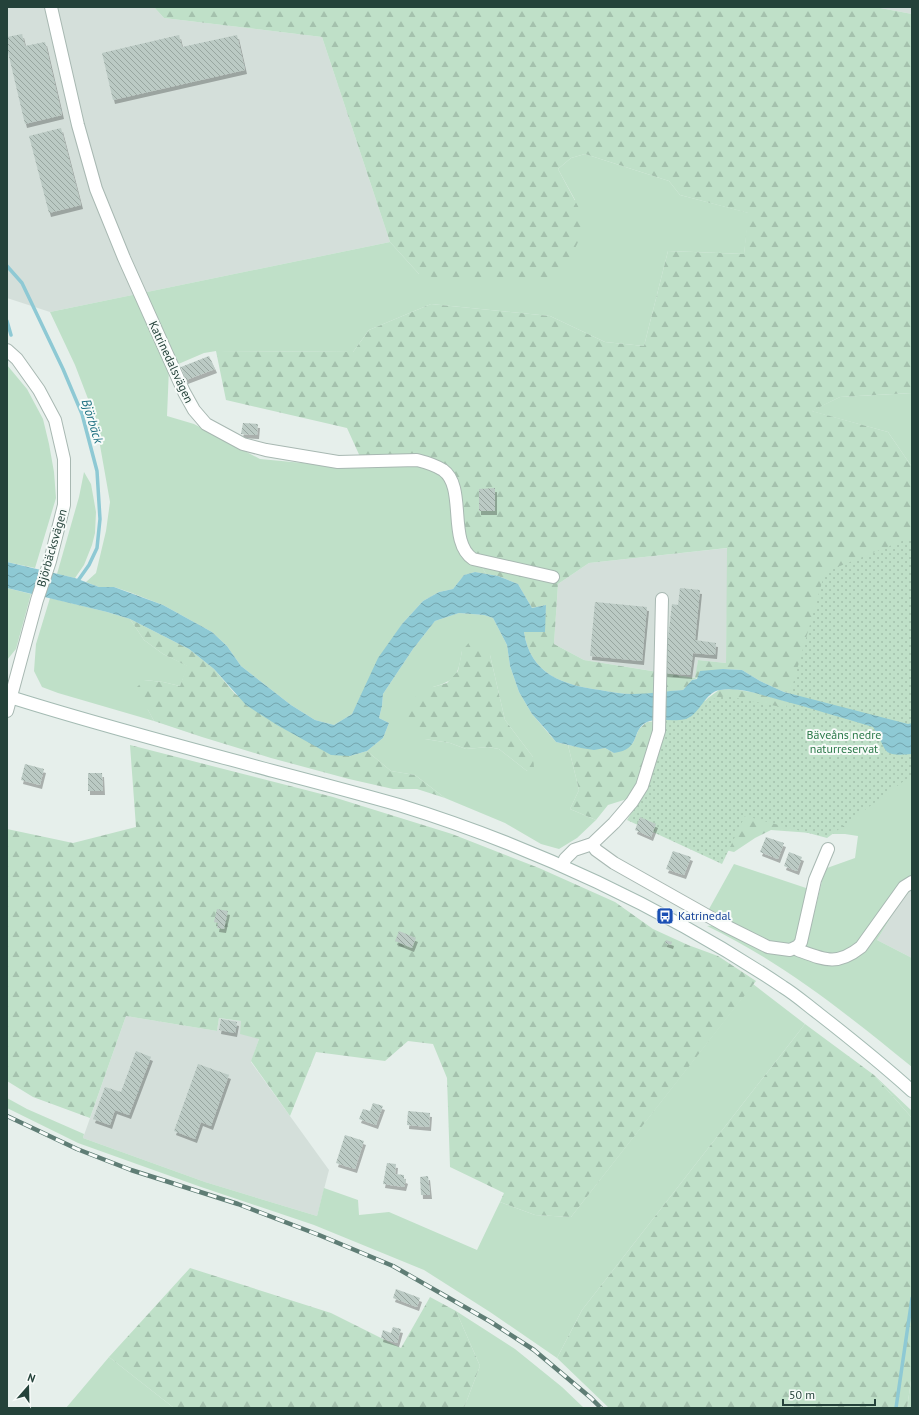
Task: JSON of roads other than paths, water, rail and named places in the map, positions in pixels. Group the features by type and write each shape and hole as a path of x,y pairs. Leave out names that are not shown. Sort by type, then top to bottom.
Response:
{"street":[{"name":"Katrinedalsvägen","path":"51,7 78,125 96,189 124,258 184,392 194,410 206,424 243,444 266,450 338,462 417,460 428,463 444,471 454,483 462,546 467,556 473,559 553,577"},
{"name":"Björbäcksvägen","path":"7,350 17,358 39,390 55,420 64,459 64,505 50,561 9,697 7,711"},
{"path":"562,866 565,859 574,850 592,844 614,823 632,802 642,786 659,731 662,600"},
{"path":"9,697 86,720 399,805 474,831 562,866 665,916 721,948 785,988 863,1048 912,1091"},
{"path":"592,844 596,850 614,863 724,925 768,947 785,950 796,948 801,942 815,880 828,849"},
{"path":"796,948 828,960 852,955 861,947 908,884"}],"water":[{"path":"7,562 75,578 99,587 114,587 163,605 212,632 227,646 241,666 291,705 315,720 334,725 352,714 378,658 402,624 423,601 439,592 453,589 464,575 475,572 498,576 518,584 532,608 546,605 545,632 524,632 527,646 533,658 550,675 561,681 586,688 612,692 646,694 683,690 692,680 697,679 700,671 723,669 742,670 760,681 784,692 908,724 912,723 912,754 901,755 889,753 883,746 873,727 758,694 728,689 720,690 710,695 695,713 686,719 655,720 647,722 639,730 629,748 623,751 614,753 605,748 594,750 556,742 532,714 519,692 510,666 507,645 493,618 484,615 459,613 435,621 413,649 383,694 379,718 389,723 383,738 367,751 350,756 331,755 277,725 246,705 214,669 189,649 130,619 7,588"}],"waterway":[{"name":"Björbäck","path":"7,266 22,283 63,369 82,414 97,471 100,519 97,548 89,565 77,582"},
{"path":"7,321 11,335"},
{"path":"896,1408 912,1298"}],"railway":[{"path":"7,1116 77,1149 131,1170 238,1204 319,1235 393,1266 491,1322 534,1350 601,1408"}],"place":[{"name":"Katrinedal","path":"665,916"}],"park label":[{"name":"Bäveåns nedre naturreservat","path":"844,742"}]}
